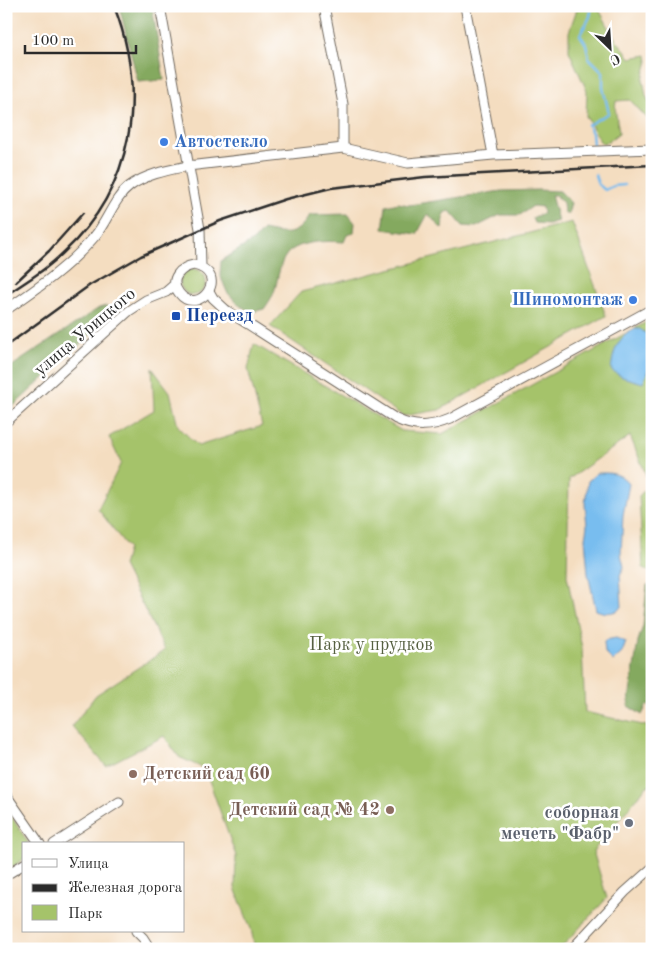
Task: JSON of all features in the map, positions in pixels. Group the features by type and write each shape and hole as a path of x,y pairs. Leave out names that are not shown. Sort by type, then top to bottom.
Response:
{"street":[{"path":"160,6 200,229 199,263 207,271 212,284 209,295"},
{"path":"324,6 343,104 343,148"},
{"path":"465,6 493,155"},
{"path":"6,310 48,280 80,253 130,186 153,175 188,166 343,148 408,163 493,155 652,149"},
{"path":"199,263 182,269 175,278 176,289 184,298 191,300 209,295"},
{"name":"улица Урицкого","path":"6,422 129,311 146,300 176,289"},
{"path":"209,295 226,310 396,419 422,427 450,419 652,309"},
{"path":"6,794 39,842"},
{"path":"57,842 119,802"},
{"path":"6,875 22,865"},
{"path":"572,949 625,892 652,868"},
{"path":"137,932 150,949"}],"green space":[{"path":"119,6 152,6 164,80 138,82"},
{"path":"578,6 597,6 616,40 630,58 647,55 648,61 643,79 646,96 652,107 652,118 648,119 630,100 616,101 619,133 607,142 601,143 586,116 587,91 569,51 569,32"},
{"path":"501,191 560,191 571,203 568,215 564,213 563,203 556,195 551,195 558,221 548,224 534,223 532,218 543,213 542,207 533,206 520,215 500,215 476,227 463,226 450,211 444,213 442,229 428,214 417,234 383,229 386,206 398,203 409,205"},
{"path":"348,214 355,223 354,233 347,235 344,242 306,244 292,249 287,254 282,263 273,295 264,309 252,312 240,306 227,292 220,275 221,261 254,240 263,230 290,233 300,227 310,215"},
{"path":"572,222 606,316 439,410 403,416 270,326 301,292"},
{"path":"193,269 202,273 206,282 202,291 193,295 184,291 180,282 184,273"},
{"path":"106,306 116,310 6,413 6,370 99,308"},
{"name":"Парк у прудков","path":"652,319 652,573 643,568 639,496 650,484 630,436 569,479 567,576 582,648 585,712 647,726 652,743 652,785 647,786 593,851 607,898 560,949 255,949 251,929 235,888 236,856 205,769 179,757 164,736 106,766 72,726 96,695 165,650 123,566 128,548 98,509 121,463 109,437 154,410 152,368 170,392 178,426 198,446 262,426 248,369 254,344 402,431 442,434"},
{"path":"652,584 652,707 647,705 642,715 628,706 638,641 643,626 647,585"},
{"path":"6,808 28,842 22,842 22,860 6,871"}],"water":[{"path":"635,329 640,329 647,334 651,347 650,364 643,383 622,377 611,370 617,346 624,336"},
{"path":"597,473 618,475 629,484 623,515 621,554 624,567 620,575 622,607 610,613 596,610 588,574 585,504 588,481"},
{"path":"616,638 626,642 622,653 613,661 605,653 604,642"}],"waterway":[{"path":"590,6 590,17 580,35 586,44 589,58 603,72 603,88 609,113 588,125 592,133 593,144"},
{"path":"595,175 598,184 605,190 613,186 624,185"}],"railway":[{"path":"6,295 51,264 88,226 106,198 120,169 128,137 132,105 130,72 124,39 114,6"},
{"path":"6,346 90,285 141,256 220,221 286,199 331,188 425,177 652,165"},
{"path":"16,282 49,251 83,213"}],"place":[{"name":"Автостекло","path":"164,142"},
{"name":"Шиномонтаж","path":"633,300"},
{"name":"Переезд","path":"176,316"},
{"name":"Детский сад 60","path":"133,774"},
{"name":"Детский сад № 42","path":"390,810"},
{"name":"соборная мечеть \"Фабр\"","path":"629,823"}]}
